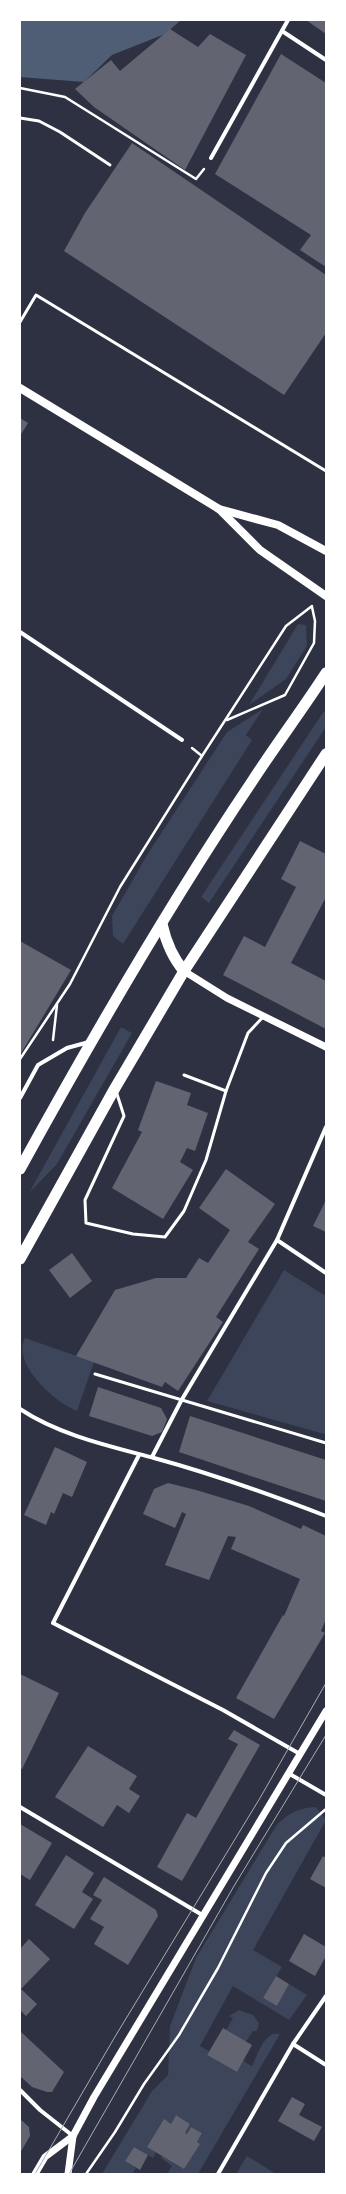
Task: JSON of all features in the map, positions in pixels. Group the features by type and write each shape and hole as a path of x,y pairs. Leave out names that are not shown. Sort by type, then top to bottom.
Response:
{"highway":[{"path":"20,1169 91,1041 162,924 251,783 326,673"},
{"path":"20,1259 115,1088 184,971 326,754"},
{"path":"162,924 166,942 174,960 184,971"}],"main road":[{"path":"20,388 218,509 260,550 323,594"},
{"path":"218,509 278,525 326,551"}],"street":[{"path":"211,158 288,20"},
{"path":"282,31 326,60"},
{"path":"20,632 182,740"},
{"path":"184,971 227,998 326,1047"},
{"path":"20,1098 38,1065 67,1048 91,1041"},
{"path":"152,1457 181,1401 277,1240 326,1127"},
{"path":"277,1240 326,1273"},
{"path":"20,1409 48,1424 139,1455 152,1457 255,1488 326,1516"},
{"path":"139,1455 53,1623 223,1710 300,1754"},
{"path":"68,2174 73,2136 136,2026 204,1916 287,1773 326,1710"},
{"path":"287,1773 326,1795"},
{"path":"20,1807 204,1916"},
{"path":"218,2174 294,2044 326,1996"},
{"path":"294,2044 326,2065"},
{"path":"20,2090 40,2110 73,2136"},
{"path":"35,2174 45,2157 73,2136"}],"lane":[{"path":"20,118 39,121 60,132 110,165"},
{"path":"20,322 36,296 326,472"},
{"path":"115,1088 124,1116 85,1200 86,1222 133,1234 165,1237 184,1211 206,1160 226,1091 248,1033 263,1017"},
{"path":"184,1075 226,1091"},
{"path":"95,1374 181,1401 326,1443"}],"path":[{"path":"20,88 65,97 196,179 211,158"},
{"path":"20,1059 70,984 120,887 286,626 312,607 323,594"},
{"path":"226,720 284,695 314,643 315,621 312,607"},
{"path":"52,1056 57,1005"},
{"path":"86,2174 115,2132 144,2084 179,2035 218,1968 266,1873 286,1843 326,1809"}],"shaded area":[{"path":"20,20 181,20 165,34 112,55 84,82 20,77"},
{"path":"298,624 306,625 307,646 286,679 249,705"},
{"path":"263,709 246,735 252,740 123,944 113,936 112,916 147,855 227,732"},
{"path":"324,711 326,713 326,727 209,903 201,897"},
{"path":"121,1027 132,1033 57,1164 29,1193"},
{"path":"284,1270 326,1296 326,1432 324,1434 207,1401"},
{"path":"25,1338 94,1362 77,1411 68,1407 47,1391 30,1370 24,1359 22,1348"},
{"path":"316,1807 326,1820 253,1950 282,1967 263,1998 277,2006 289,1984 307,1995 289,2020 233,1986 200,2046 209,2051 207,2055 237,2072 243,2061 252,2066 262,2044 270,2035 280,2034 198,2174 167,2174 172,2166 161,2158 162,2155 184,2169 199,2144 197,2142 202,2133 191,2127 187,2134 185,2133 190,2124 176,2115 171,2124 164,2120 156,2152 153,2158 134,2147 125,2161 136,2168 132,2174 102,2174 152,2091 168,2075 170,2026 196,1958 276,1826 294,1812"},
{"path":"239,2010 253,2015 259,2023 257,2031 253,2031 246,2042 226,2030 233,2018 229,2016"},
{"path":"247,2156 276,2174 236,2174"}],"building":[{"path":"306,20 326,20 326,34"},
{"path":"170,29 198,47 210,34 246,55 185,170 94,107 75,89 111,60 120,71"},
{"path":"281,54 326,83 326,267 300,250 311,235 215,174"},
{"path":"132,143 326,275 326,333 284,395 64,251 85,213"},
{"path":"20,418 28,423 20,436"},
{"path":"300,841 326,854 326,900 325,899 291,963 326,981 326,1029 223,975 244,936 265,947 296,887 281,879"},
{"path":"20,941 71,970 20,1055"},
{"path":"156,1081 191,1093 187,1105 208,1113 195,1151 187,1148 180,1162 193,1170 163,1219 112,1188 142,1132 138,1130"},
{"path":"226,1169 275,1204 248,1242 259,1249 216,1317 223,1322 178,1391 165,1382 162,1387 76,1356 115,1290 156,1278 186,1278 199,1258 208,1263 230,1230 199,1208"},
{"path":"326,1200 326,1232 313,1226"},
{"path":"72,1253 92,1281 70,1298 49,1270"},
{"path":"98,1387 161,1408 167,1419 162,1432 152,1436 89,1416"},
{"path":"190,1416 326,1460 326,1501 179,1452"},
{"path":"55,1447 87,1462 72,1497 63,1493 54,1514 51,1512 46,1525 24,1515"},
{"path":"168,1483 249,1506 301,1529 303,1525 326,1536 326,1619 321,1631 325,1633 274,1719 236,1698 283,1615 284,1616 300,1579 231,1549 236,1537 228,1536 209,1580 165,1565 186,1514 182,1512 175,1528 143,1514 154,1489"},
{"path":"20,1674 59,1693 22,1769 20,1769"},
{"path":"234,1730 260,1745 182,1881 157,1867 187,1813 196,1818 238,1744 228,1739"},
{"path":"88,1746 137,1776 129,1789 140,1796 129,1813 117,1805 103,1827 55,1797"},
{"path":"20,1824 52,1843 30,1880 20,1874"},
{"path":"66,1855 94,1873 82,1892 93,1899 74,1929 35,1905"},
{"path":"323,1856 326,1858 326,1888 310,1879"},
{"path":"104,1877 156,1910 158,1916 128,1965 94,1944 104,1927 90,1919 102,1900 93,1895"},
{"path":"304,1934 326,1947 326,1956 315,1976 289,1961"},
{"path":"29,1939 50,1959 21,1989 37,2004 26,2016 20,2010 20,1949"},
{"path":"276,1976 289,1984 277,2006 263,1998"},
{"path":"223,2028 252,2045 237,2072 207,2055"},
{"path":"20,2031 64,2072 52,2092 47,2092 32,2087 20,2076"},
{"path":"292,2097 305,2104 299,2115 322,2127 314,2141 278,2121"},
{"path":"176,2115 190,2124 185,2133 187,2134 191,2127 202,2133 197,2142 200,2144 184,2169 147,2147 164,2119 171,2124"},
{"path":"20,2119 29,2127 30,2136 20,2153"},
{"path":"134,2147 148,2155 140,2170 125,2161"}],"tram line":[{"path":"35,2174 116,2035 260,1798 326,1683"},
{"path":"69,2174 234,1886 326,1735"}]}
